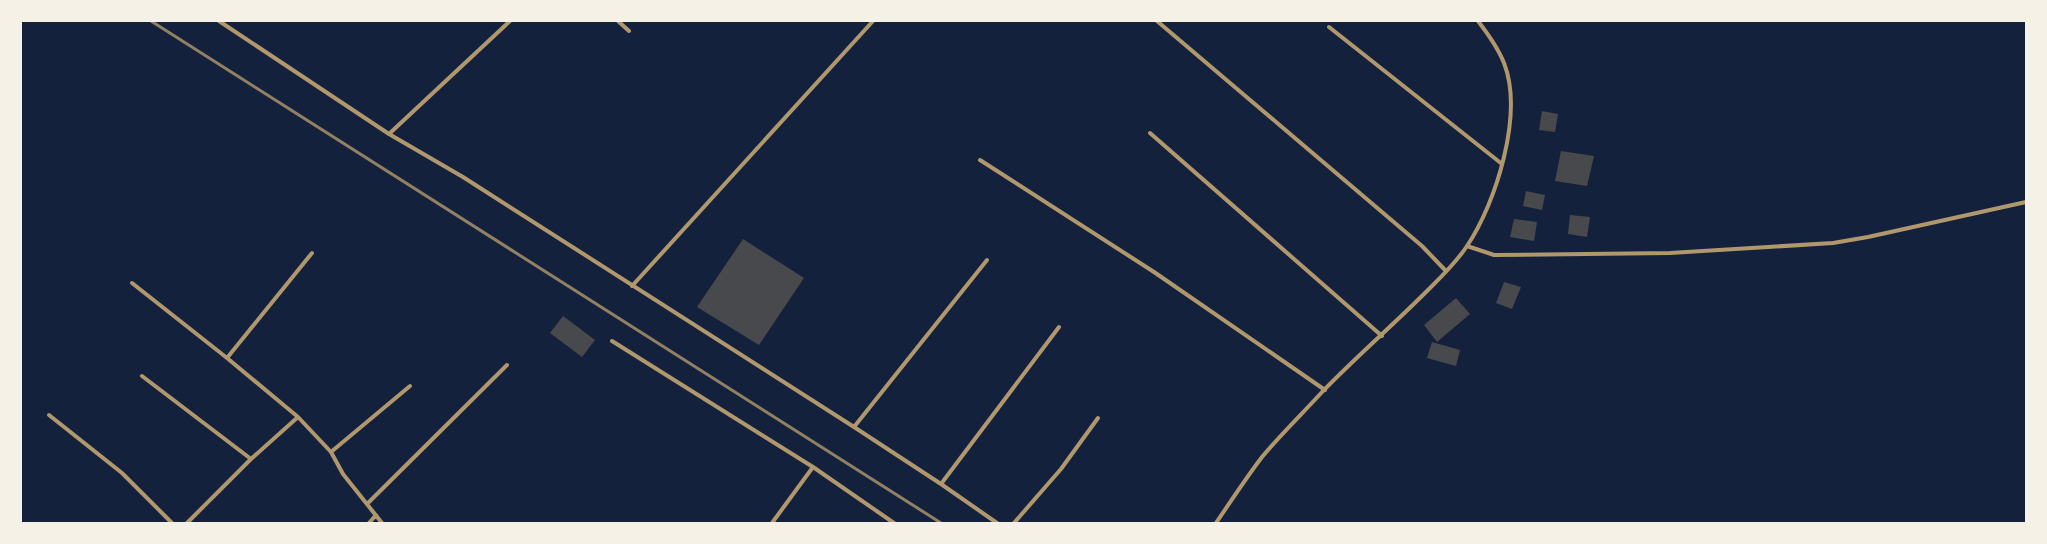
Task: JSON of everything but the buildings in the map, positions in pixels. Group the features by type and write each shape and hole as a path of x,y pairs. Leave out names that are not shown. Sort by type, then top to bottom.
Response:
{"street":[{"path":"219,21 389,134 463,177 854,427 997,523"},
{"path":"389,134 510,21"},
{"path":"618,21 629,31"},
{"path":"632,286 873,21"},
{"path":"1157,21 1422,246 1446,271"},
{"path":"1216,523 1262,457 1325,390 1382,336 1446,271 1467,246 1488,206 1502,164 1509,131 1511,101 1504,64 1488,35 1478,21"},
{"path":"1329,27 1502,164"},
{"path":"1150,133 1382,336"},
{"path":"980,160 1154,272 1325,390"},
{"path":"1467,246 1494,255 1670,253 1833,243 1868,237 2026,202"},
{"path":"227,358 312,253"},
{"path":"854,427 987,260"},
{"path":"132,283 227,358 298,417 331,452 342,474 382,523"},
{"path":"941,484 1059,327"},
{"path":"612,341 814,467 894,523"},
{"path":"367,504 507,365"},
{"path":"142,376 252,459"},
{"path":"331,452 410,386"},
{"path":"49,415 122,473 172,523"},
{"path":"188,523 252,459 298,417"},
{"path":"1014,523 1061,469 1098,418"},
{"path":"772,523 814,467"},
{"path":"369,523 376,515"}],"railway":[{"path":"151,21 941,523"}]}
